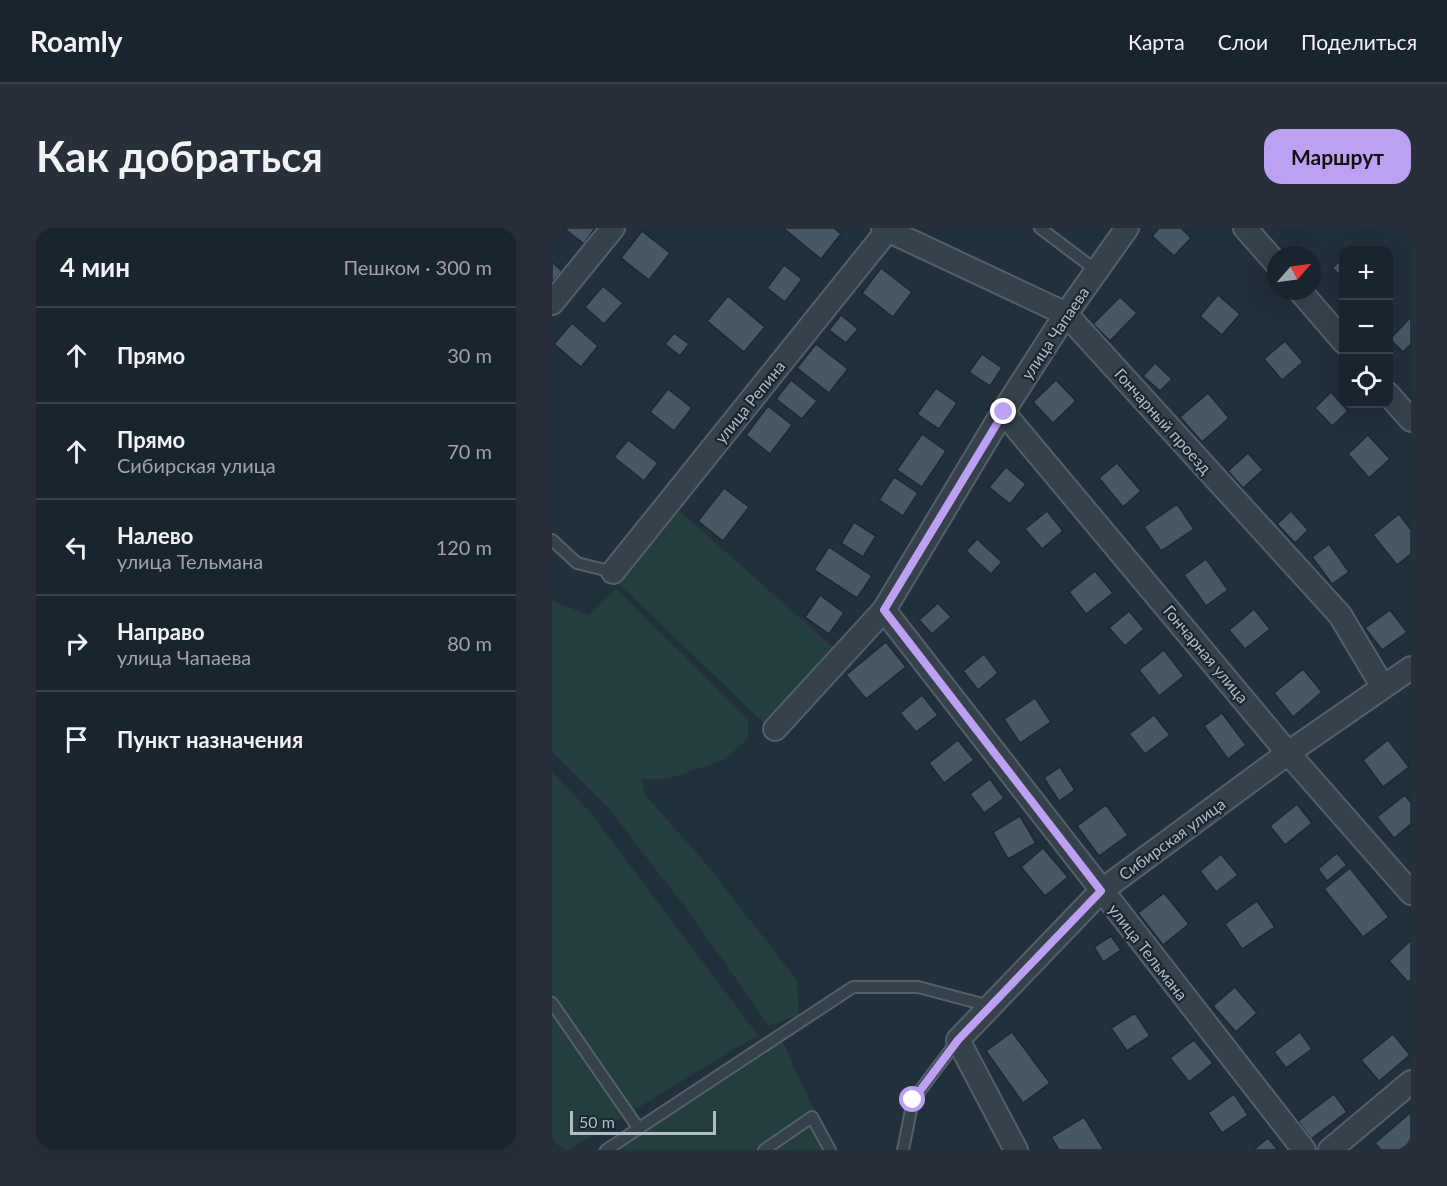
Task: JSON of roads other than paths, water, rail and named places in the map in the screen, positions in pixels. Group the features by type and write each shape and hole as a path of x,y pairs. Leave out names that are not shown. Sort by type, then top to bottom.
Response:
{"street":[{"path":"552,303 612,228"},
{"name":"улица Чапаева","path":"775,729 884,610 1066,314 1127,228"},
{"path":"1245,228 1267,253"},
{"name":"Гончарный проезд","path":"885,230 1066,314 1340,615 1383,687"},
{"name":"улица Репина","path":"613,572 885,230"},
{"path":"1308,300 1339,336"},
{"path":"1393,399 1411,420"},
{"name":"Гончарная улица","path":"1004,412 1288,753 1411,893"},
{"name":"улица Тельмана","path":"884,610 1304,1150"},
{"name":"Сибирская улица","path":"958,1040 1101,891 1288,753 1411,668"},
{"path":"958,1040 1016,1150"},
{"path":"1330,1150 1411,1082"}],"lane":[{"path":"1040,228 1097,271"},
{"path":"552,540 577,563 613,572"},
{"path":"606,1150 853,987 918,987 991,1006"},
{"path":"552,1003 639,1129"},
{"path":"903,1150 913,1100 958,1040"},
{"path":"764,1150 812,1117 830,1150"}]}
